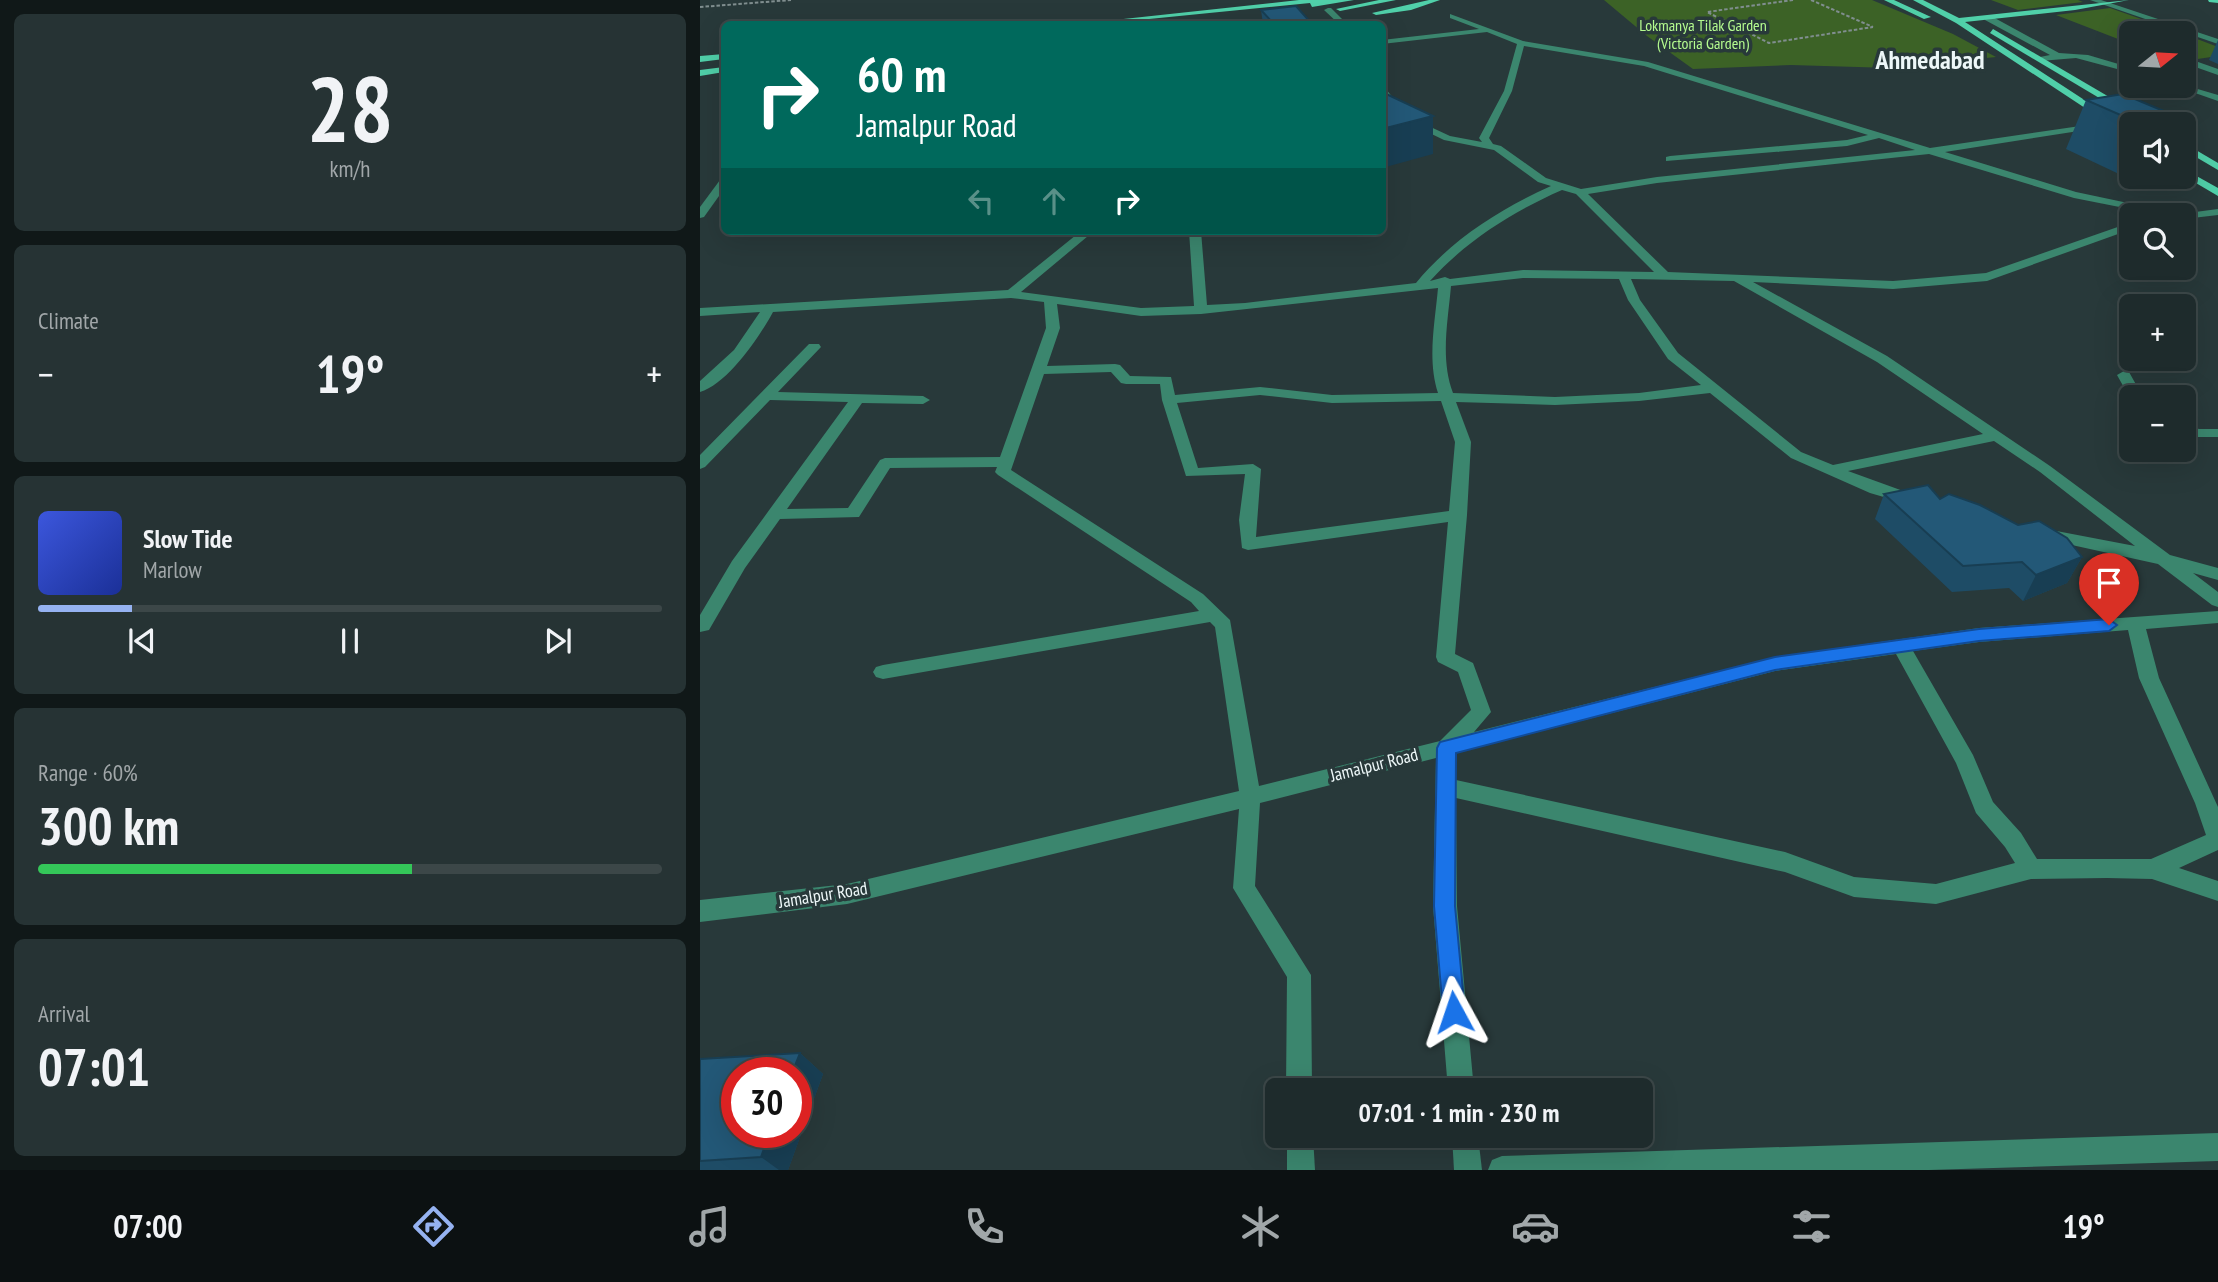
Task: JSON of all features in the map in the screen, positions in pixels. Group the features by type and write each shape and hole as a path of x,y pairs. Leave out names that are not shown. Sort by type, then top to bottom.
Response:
{"main road":[{"path":"1111,21 1321,0"},
{"path":"1150,21 1350,0"},
{"path":"1304,13 1392,0"},
{"path":"1361,6 1368,12 1386,13 1436,0"},
{"path":"1888,0 1933,19 1958,21 2125,0"},
{"path":"1908,0 1928,5"},
{"path":"1917,0 1958,21 2119,128"},
{"path":"2212,0 2218,1"},
{"path":"1946,3 2129,112"},
{"path":"1965,10 1988,18"},
{"path":"700,61 721,59"},
{"path":"700,72 721,70"},
{"path":"2196,153 2218,167"},
{"path":"2196,179 2218,193"}],"street":[{"path":"2094,0 2218,42"},
{"path":"1328,10 1340,21"},
{"path":"1453,16 1521,43 1645,64 2074,195 2119,204"},
{"path":"1988,18 2055,54 2071,55 2119,68"},
{"path":"1386,42 1488,30"},
{"path":"2198,36 2218,32"},
{"path":"1521,43 1508,90 1484,138 1488,144 1542,180 1580,192 1657,180 1930,151 2111,123"},
{"path":"2043,59 2055,54"},
{"path":"2196,64 2218,72"},
{"path":"2196,91 2218,98"},
{"path":"1387,104 1389,111 1447,138 1488,144"},
{"path":"1670,159 1847,143 1880,135"},
{"path":"700,215 721,186"},
{"path":"1421,284 1450,252 1521,204 1561,186"},
{"path":"1580,192 1664,275"},
{"path":"2196,215 2218,212"},
{"path":"700,312 1011,294 1141,312 1201,310 1523,274 1734,276 1893,285 1987,276 2045,258 2119,230"},
{"path":"1011,294 1083,235"},
{"path":"1195,235 1201,310"},
{"path":"1623,274 1633,300 1673,356 1796,455 1923,504"},
{"path":"1734,276 1882,359 1997,436 2045,469 2218,601"},
{"path":"1445,281 1439,349 1441,380 1463,442 1459,515 1445,657 1466,668 1481,712 1446,748 1445,906 1460,1078"},
{"path":"1050,301 1053,328 1003,472 1197,598 1224,625 1250,797 1244,888 1298,975 1299,1078"},
{"path":"700,388 721,373 742,349 759,328 768,309"},
{"path":"700,464 814,347"},
{"path":"1037,370 1115,368 1126,380 1166,380 1169,400 1192,472 1253,470 1247,520 1248,544 1459,515"},
{"path":"2123,374 2129,385"},
{"path":"1169,400 1259,391 1332,399 1448,397 1555,401 1639,397 1713,388"},
{"path":"768,396 923,400"},
{"path":"700,625 703,625 738,565 857,400"},
{"path":"2196,433 2218,433"},
{"path":"1832,470 1997,436"},
{"path":"776,514 853,513 885,463 1006,462"},
{"path":"2025,530 2164,559 2218,574"},
{"path":"883,672 1214,615"},
{"name":"Jamalpur Road","path":"700,911 847,894 1250,797 1775,664 1979,635 2218,617"},
{"path":"2135,623 2149,678 2206,803 2218,840 2152,869"},
{"path":"1901,646 1966,761 1984,807 2013,840 2031,869"},
{"path":"1446,787 1785,862 1854,887 1936,894 2031,869 2152,869 2218,891"},
{"path":"1514,1169 2218,1147"},
{"path":"1300,1148 1301,1170"},
{"path":"1466,1148 1468,1170"}],"path":[{"path":"700,7 791,0"},
{"path":"1754,0 1763,4"},
{"path":"1793,0 1707,12 1769,43 1873,27 1811,0"}],"green space":[{"name":"Lokmanya Tilak Garden (Victoria Garden)","path":"1604,0 1872,0 1953,34 1996,57 1891,68 1791,65 1693,69 1647,36"},
{"path":"1991,0 2078,0 2083,2 2018,10"},
{"path":"2110,8 2147,21 2119,21 2119,39 2056,15"},
{"path":"2196,39 2218,47 2218,56 2196,59"}],"building":[{"path":"1296,6 1309,21 1271,21 1261,10"},
{"path":"1386,94 1433,116 1386,128"},
{"path":"2119,95 2119,98 2133,98 2166,112 2119,112 2119,114 2086,100"},
{"path":"1928,485 1940,499 1949,494 1980,505 2018,525 2039,521 2067,538 2082,557 2036,575 2022,562 1963,566 1884,494"},
{"path":"800,1053 798,1057 733,1057"},
{"path":"721,1058 721,1148 764,1148 761,1157 700,1161 700,1059"}],"district":[{"name":"Ahmedabad","path":"1930,60"}],"route":[{"path":"1454,1012 1445,906 1446,748 1775,664 1979,635 2109,625"}]}
